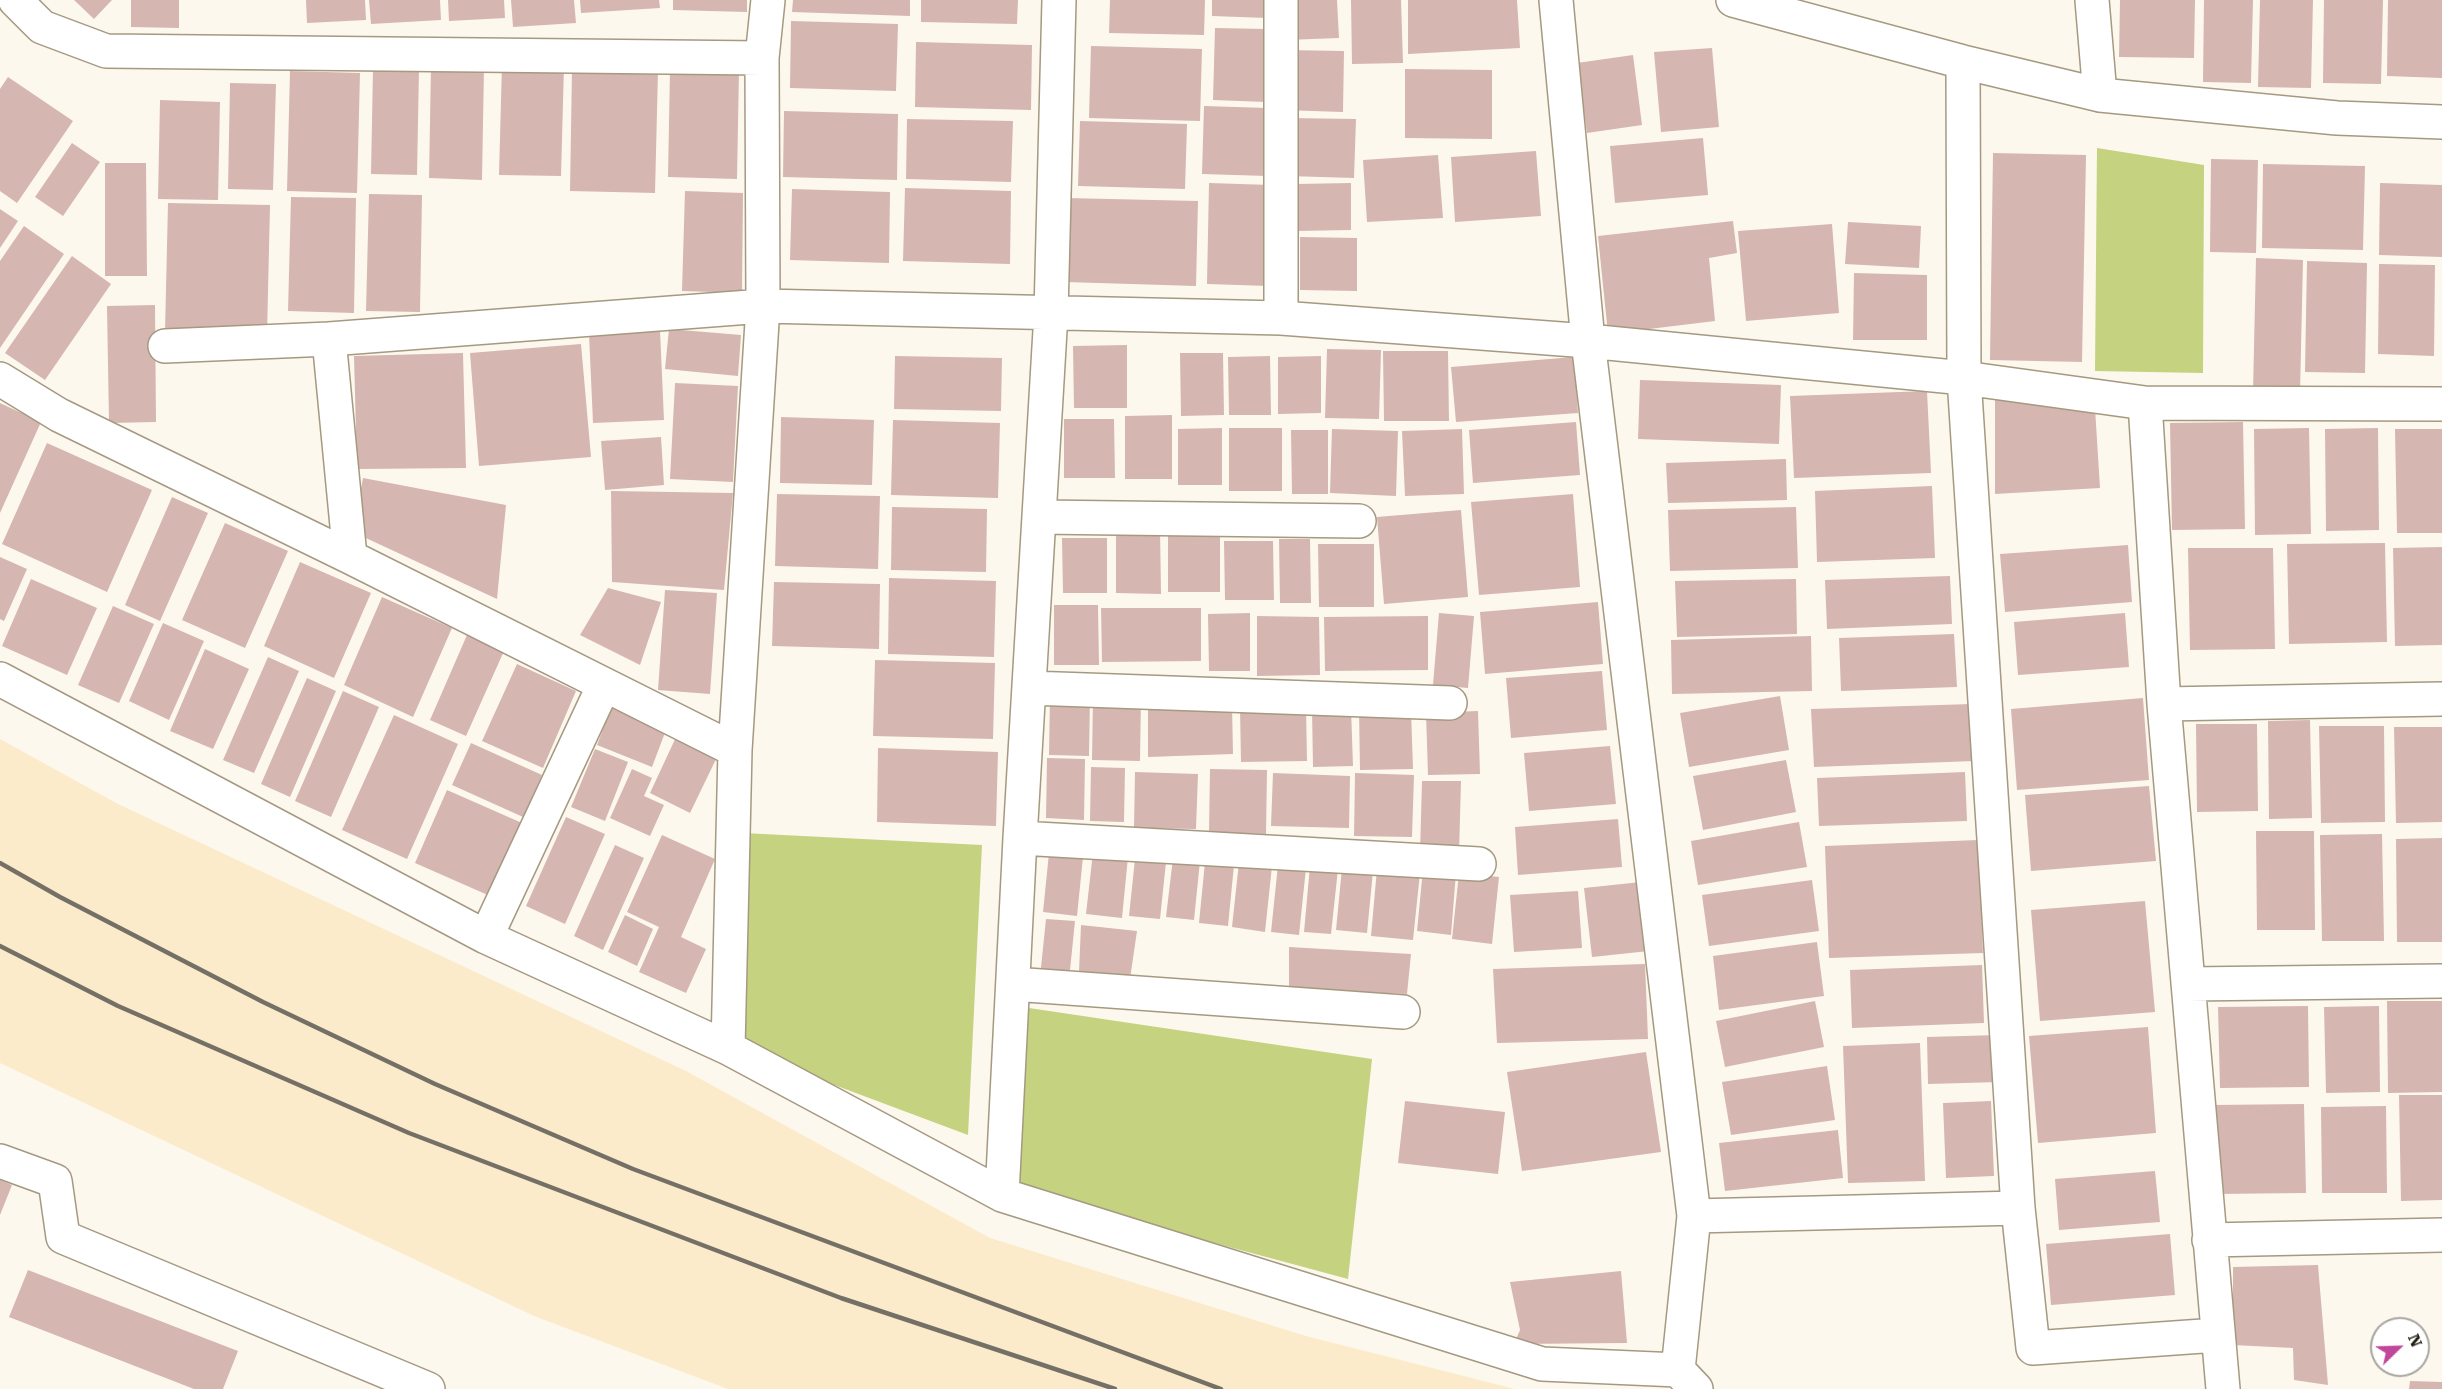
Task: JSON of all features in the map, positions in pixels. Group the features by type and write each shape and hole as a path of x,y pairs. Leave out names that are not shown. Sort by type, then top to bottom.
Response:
{"street":[{"path":"15,0 42,27 106,51 762,58"},
{"path":"728,1048 735,750 763,306 762,58 768,0"},
{"path":"1002,1195 1020,838 1051,312 1059,0"},
{"path":"1281,0 1281,318"},
{"path":"0,679 486,937 728,1048 1002,1195 1542,1364 1687,1380 1694,1215 1588,341 1556,0"},
{"path":"1732,0 1963,62 2100,95 2337,118 2442,122"},
{"path":"2092,0 2100,95"},
{"path":"1963,62 1964,378 2018,1208 2033,1348 2217,1335"},
{"path":"165,346 329,339 763,306 1051,312 1281,318 1588,341 1964,378 2145,403 2442,404"},
{"path":"329,339 350,557"},
{"path":"0,379 59,415 350,557 735,750"},
{"path":"2145,403 2164,704 2223,1389"},
{"path":"1040,517 1359,521"},
{"path":"486,937 604,685"},
{"path":"1030,688 1450,703"},
{"path":"2164,704 2442,699"},
{"path":"1020,838 1479,864"},
{"path":"2188,984 2442,981"},
{"path":"1012,984 1403,1012"},
{"path":"0,1161 55,1181 63,1237 428,1389"},
{"path":"1694,1215 2018,1208"},
{"path":"2209,1240 2442,1235"}],"shaded area":[{"path":"0,739 118,804 686,1071 990,1238 1306,1336 1515,1389 728,1389 534,1316 0,1063"}],"green space":[{"path":"2097,148 2204,165 2203,373 2095,371"},
{"path":"743,833 982,845 968,1135 733,1047"},
{"path":"1029,1008 1372,1059 1348,1279 1181,1234 1018,1183"}],"building":[{"path":"74,0 112,0 94,19"},
{"path":"131,0 179,0 179,28 131,27"},
{"path":"306,0 365,0 366,20 307,23"},
{"path":"369,0 440,0 441,20 371,24"},
{"path":"448,0 504,0 505,18 449,21"},
{"path":"511,0 574,0 576,23 513,27"},
{"path":"580,0 659,0 660,8 581,13"},
{"path":"673,0 747,0 747,12 673,10"},
{"path":"793,0 910,0 910,16 792,12"},
{"path":"921,0 1018,0 1017,24 921,22"},
{"path":"1110,0 1205,0 1204,35 1109,33"},
{"path":"1212,0 1267,0 1267,18 1212,16"},
{"path":"1286,0 1337,0 1339,38 1287,40"},
{"path":"1351,0 1401,0 1403,63 1352,64"},
{"path":"1408,0 1517,0 1520,48 1408,54"},
{"path":"2120,0 2195,0 2194,58 2119,57"},
{"path":"2204,0 2253,0 2251,83 2203,82"},
{"path":"2260,0 2313,0 2311,88 2258,87"},
{"path":"2324,0 2383,0 2381,84 2323,83"},
{"path":"2388,0 2442,0 2442,78 2387,76"},
{"path":"791,21 898,24 896,91 790,88"},
{"path":"1215,28 1267,29 1266,102 1213,100"},
{"path":"916,42 1032,45 1031,110 915,107"},
{"path":"1091,46 1202,49 1200,121 1089,118"},
{"path":"1712,48 1719,127 1661,132 1654,52"},
{"path":"1284,50 1344,51 1343,112 1282,110"},
{"path":"1633,55 1642,125 1587,133 1577,63"},
{"path":"502,64 564,66 561,176 499,175"},
{"path":"431,65 484,67 482,180 429,178"},
{"path":"373,68 419,69 417,175 371,174"},
{"path":"572,69 658,71 655,193 570,191"},
{"path":"670,69 739,71 737,179 668,177"},
{"path":"1405,69 1492,70 1492,139 1405,138"},
{"path":"290,71 360,73 357,193 287,191"},
{"path":"8,77 73,121 17,203 0,191 0,89"},
{"path":"230,83 276,84 273,190 228,189"},
{"path":"160,100 220,102 218,200 158,199"},
{"path":"1204,106 1268,108 1267,176 1202,174"},
{"path":"784,111 898,114 897,180 783,177"},
{"path":"1289,118 1356,119 1354,178 1288,176"},
{"path":"907,119 1013,121 1011,182 906,179"},
{"path":"1080,121 1187,124 1185,189 1078,186"},
{"path":"1703,138 1708,195 1615,203 1610,146"},
{"path":"72,143 100,162 63,216 35,197"},
{"path":"1536,151 1541,216 1455,222 1451,157"},
{"path":"1993,153 2086,155 2082,362 1990,360"},
{"path":"1438,155 1443,218 1367,222 1363,160"},
{"path":"2211,159 2258,160 2256,253 2210,252"},
{"path":"105,163 146,163 147,276 105,276"},
{"path":"2263,164 2365,166 2363,250 2262,248"},
{"path":"1209,183 1271,185 1269,286 1207,284"},
{"path":"1351,183 1351,230 1297,231 1296,184"},
{"path":"2380,183 2442,185 2442,257 2379,255"},
{"path":"905,188 1011,191 1010,264 903,261"},
{"path":"792,189 890,192 889,263 790,260"},
{"path":"685,191 743,193 742,293 682,291"},
{"path":"369,194 422,195 420,312 366,311"},
{"path":"291,197 356,198 354,313 288,311"},
{"path":"1066,198 1198,201 1196,286 1065,282"},
{"path":"168,203 270,205 267,335 165,332"},
{"path":"0,209 18,221 0,248"},
{"path":"1733,221 1737,253 1709,258 1715,321 1608,334 1598,236"},
{"path":"1848,222 1921,226 1919,268 1845,264"},
{"path":"1832,224 1839,313 1746,321 1738,231"},
{"path":"24,226 64,254 0,348 0,261"},
{"path":"1300,237 1357,238 1357,291 1300,290"},
{"path":"72,256 111,284 45,380 5,353"},
{"path":"2256,258 2303,260 2300,393 2253,392"},
{"path":"2307,261 2367,263 2365,373 2305,372"},
{"path":"2379,264 2435,265 2434,356 2378,354"},
{"path":"1854,273 1927,275 1927,340 1853,340"},
{"path":"155,305 156,422 109,423 107,306"},
{"path":"669,329 741,335 738,376 665,369"},
{"path":"660,330 664,420 593,423 589,334"},
{"path":"581,344 591,457 479,466 470,353"},
{"path":"1127,345 1127,408 1074,408 1073,346"},
{"path":"1327,349 1381,350 1379,419 1325,418"},
{"path":"1383,351 1448,351 1449,421 1384,421"},
{"path":"463,353 466,468 357,469 354,356"},
{"path":"1180,353 1223,353 1224,415 1181,416"},
{"path":"895,356 1002,358 1001,411 894,409"},
{"path":"1270,356 1271,415 1229,415 1228,357"},
{"path":"1321,356 1321,413 1278,414 1278,357"},
{"path":"1574,357 1578,413 1456,422 1451,367"},
{"path":"1640,380 1781,385 1779,444 1638,439"},
{"path":"675,383 738,386 733,482 670,479"},
{"path":"1927,391 1931,473 1794,478 1790,396"},
{"path":"1995,399 2095,408 2100,488 1995,494"},
{"path":"0,403 41,422 0,513"},
{"path":"1172,415 1172,479 1125,479 1125,416"},
{"path":"781,417 874,420 872,485 780,483"},
{"path":"1064,419 1114,419 1115,478 1064,478"},
{"path":"893,420 1000,423 998,498 891,495"},
{"path":"1576,422 1580,475 1473,483 1469,430"},
{"path":"2243,422 2245,529 2172,530 2170,423"},
{"path":"1222,428 1222,485 1178,485 1178,429"},
{"path":"1229,428 1282,428 1282,491 1229,491"},
{"path":"2309,428 2311,534 2255,535 2254,429"},
{"path":"2378,428 2379,530 2326,531 2325,429"},
{"path":"1332,429 1398,431 1396,496 1330,493"},
{"path":"1462,429 1464,494 1405,496 1402,431"},
{"path":"2395,429 2442,429 2442,533 2397,533"},
{"path":"1291,430 1328,430 1328,494 1292,494"},
{"path":"661,437 664,485 605,490 601,441"},
{"path":"47,443 152,490 107,592 2,544"},
{"path":"1786,459 1787,500 1668,503 1666,463"},
{"path":"363,478 506,505 497,599 353,532"},
{"path":"1932,486 1935,558 1817,562 1815,491"},
{"path":"611,491 733,493 724,590 612,582"},
{"path":"777,494 880,496 878,569 775,566"},
{"path":"1573,494 1580,587 1479,595 1471,502"},
{"path":"172,497 208,513 160,621 125,605"},
{"path":"892,507 987,509 986,572 891,570"},
{"path":"1796,507 1798,568 1670,571 1668,510"},
{"path":"1461,510 1468,597 1384,604 1377,517"},
{"path":"225,523 288,551 245,648 182,620"},
{"path":"1116,528 1160,528 1161,594 1116,593"},
{"path":"1220,533 1220,592 1168,592 1168,534"},
{"path":"1062,538 1107,538 1107,593 1063,593"},
{"path":"1279,539 1310,539 1311,603 1280,603"},
{"path":"1224,541 1273,541 1274,600 1225,600"},
{"path":"2385,543 2387,642 2289,644 2287,544"},
{"path":"1318,544 1374,544 1374,607 1319,607"},
{"path":"2128,545 2132,602 2005,612 2000,554"},
{"path":"2442,547 2442,645 2395,646 2393,548"},
{"path":"2188,548 2273,548 2275,649 2190,650"},
{"path":"0,557 27,569 4,621 0,619"},
{"path":"300,562 371,593 334,678 264,646"},
{"path":"1950,576 1952,624 1827,629 1825,580"},
{"path":"889,578 996,581 994,657 888,654"},
{"path":"31,579 97,608 67,675 2,646"},
{"path":"1796,579 1797,634 1677,637 1675,581"},
{"path":"774,582 880,584 879,649 772,646"},
{"path":"608,588 661,602 640,665 580,635"},
{"path":"665,590 717,593 710,694 658,690"},
{"path":"382,597 452,628 413,717 344,685"},
{"path":"1598,602 1603,664 1485,674 1480,612"},
{"path":"1054,605 1098,605 1099,665 1054,665"},
{"path":"113,606 154,624 119,703 78,685"},
{"path":"1101,608 1201,608 1201,661 1102,662"},
{"path":"1250,613 1250,671 1209,671 1208,614"},
{"path":"1439,613 1474,616 1468,688 1433,685"},
{"path":"2125,613 2129,667 2018,675 2014,622"},
{"path":"1257,616 1319,617 1320,675 1257,676"},
{"path":"1428,616 1428,670 1325,671 1324,617"},
{"path":"163,623 204,641 169,720 129,701"},
{"path":"1954,634 1957,687 1841,691 1839,638"},
{"path":"467,635 504,651 466,736 430,720"},
{"path":"1811,636 1812,691 1672,694 1671,640"},
{"path":"205,649 249,669 213,749 170,731"},
{"path":"268,657 299,671 254,773 223,760"},
{"path":"875,660 995,663 993,739 873,736"},
{"path":"517,664 576,691 543,768 482,741"},
{"path":"1602,671 1607,730 1511,738 1506,678"},
{"path":"307,678 336,691 290,797 261,784"},
{"path":"343,691 379,707 331,817 295,801"},
{"path":"1050,695 1090,696 1089,756 1049,755"},
{"path":"1093,695 1141,696 1140,761 1092,760"},
{"path":"1780,696 1789,750 1689,767 1680,713"},
{"path":"1148,698 1232,704 1233,754 1148,757"},
{"path":"2143,698 2149,780 2017,790 2011,709"},
{"path":"1972,704 1974,761 1814,767 1811,709"},
{"path":"1306,706 1307,761 1241,762 1240,707"},
{"path":"611,708 666,730 652,767 597,745"},
{"path":"1351,708 1353,766 1313,767 1312,709"},
{"path":"1411,710 1413,769 1360,770 1359,711"},
{"path":"1478,711 1480,774 1428,775 1426,713"},
{"path":"394,715 458,744 407,859 342,830"},
{"path":"2310,720 2312,818 2269,819 2268,721"},
{"path":"2196,724 2257,724 2258,811 2197,812"},
{"path":"2319,726 2384,726 2385,822 2321,823"},
{"path":"2394,727 2442,727 2442,822 2396,823"},
{"path":"677,735 718,755 690,813 650,793"},
{"path":"471,743 542,775 523,817 452,785"},
{"path":"1610,746 1616,804 1529,811 1524,753"},
{"path":"878,748 998,752 996,826 877,822"},
{"path":"595,749 628,762 605,821 571,807"},
{"path":"1047,758 1085,759 1084,820 1046,818"},
{"path":"1786,760 1796,812 1703,830 1693,776"},
{"path":"1091,767 1125,768 1124,822 1090,821"},
{"path":"632,769 652,778 644,796 664,805 650,836 610,818"},
{"path":"1210,769 1267,770 1266,834 1209,832"},
{"path":"1135,772 1198,774 1196,829 1134,828"},
{"path":"1965,772 1967,821 1819,826 1817,778"},
{"path":"1273,773 1350,776 1349,828 1271,826"},
{"path":"1355,773 1414,775 1412,837 1354,836"},
{"path":"1422,781 1461,781 1459,854 1420,853"},
{"path":"2149,786 2156,861 2031,871 2025,795"},
{"path":"447,790 522,823 490,896 415,863"},
{"path":"566,817 605,834 565,924 526,906"},
{"path":"1618,819 1622,867 1518,875 1515,827"},
{"path":"1799,822 1807,867 1698,885 1691,841"},
{"path":"2256,831 2314,831 2315,930 2257,930"},
{"path":"2382,834 2384,941 2322,941 2320,835"},
{"path":"662,835 715,859 681,937 706,949 686,993 639,972 659,927 627,912"},
{"path":"2442,838 2442,942 2397,942 2396,839"},
{"path":"1978,840 1983,953 1829,958 1825,846"},
{"path":"615,845 644,858 603,950 574,936"},
{"path":"1093,852 1128,857 1122,918 1086,914"},
{"path":"1049,853 1083,857 1077,916 1043,912"},
{"path":"1173,858 1200,861 1194,920 1166,917"},
{"path":"1135,859 1166,862 1160,919 1129,916"},
{"path":"1205,862 1234,865 1228,926 1199,923"},
{"path":"1239,862 1272,866 1265,932 1232,927"},
{"path":"1278,865 1306,868 1299,935 1271,932"},
{"path":"1310,866 1338,869 1331,934 1304,932"},
{"path":"1342,868 1373,871 1367,933 1336,930"},
{"path":"1377,869 1420,873 1413,940 1371,936"},
{"path":"1423,869 1456,873 1451,935 1417,931"},
{"path":"1459,873 1499,877 1492,944 1452,939"},
{"path":"1812,880 1819,931 1709,946 1702,895"},
{"path":"1641,882 1649,951 1592,957 1584,888"},
{"path":"1578,891 1582,948 1514,952 1510,895"},
{"path":"2145,901 2155,1012 2040,1021 2031,910"},
{"path":"625,915 653,929 637,966 608,952"},
{"path":"1046,919 1075,921 1069,980 1040,977"},
{"path":"1081,925 1137,931 1130,979 1079,972"},
{"path":"1817,942 1824,996 1719,1010 1713,956"},
{"path":"1289,947 1411,954 1407,994 1289,989"},
{"path":"1645,964 1648,1039 1497,1043 1493,969"},
{"path":"1982,965 1984,1023 1852,1028 1850,970"},
{"path":"1815,1001 1824,1047 1725,1067 1716,1021"},
{"path":"2387,1001 2442,1001 2442,1092 2388,1093"},
{"path":"2308,1006 2309,1087 2220,1088 2218,1007"},
{"path":"2379,1006 2380,1092 2326,1093 2324,1007"},
{"path":"2148,1027 2156,1133 2038,1143 2029,1036"},
{"path":"1999,1035 2000,1082 1928,1084 1927,1037"},
{"path":"1920,1043 1925,1181 1848,1183 1843,1046"},
{"path":"1646,1052 1661,1152 1522,1171 1507,1072"},
{"path":"1827,1066 1835,1120 1731,1135 1722,1082"},
{"path":"2399,1095 2442,1095 2442,1200 2401,1201"},
{"path":"1405,1101 1505,1112 1498,1174 1398,1163"},
{"path":"1991,1101 1994,1176 1946,1178 1943,1103"},
{"path":"2304,1104 2306,1193 2214,1194 2213,1105"},
{"path":"2386,1106 2387,1193 2322,1193 2321,1107"},
{"path":"1838,1130 1843,1178 1725,1191 1719,1143"},
{"path":"2155,1171 2160,1222 2059,1230 2055,1179"},
{"path":"0,1180 12,1185 0,1215"},
{"path":"2170,1234 2175,1295 2051,1305 2046,1244"},
{"path":"2318,1265 2328,1385 2294,1380 2293,1348 2233,1345 2233,1267"},
{"path":"28,1270 238,1351 223,1389 194,1389 9,1317"},
{"path":"1621,1271 1627,1343 1514,1344 1520,1330 1510,1282"},
{"path":"2410,1381 2442,1382 2442,1389 2409,1389"}],"railway":[{"path":"0,863 60,897 263,1002 435,1084 633,1169 1221,1389"},
{"path":"0,946 118,1006 409,1133 841,1298 1115,1389"}]}
